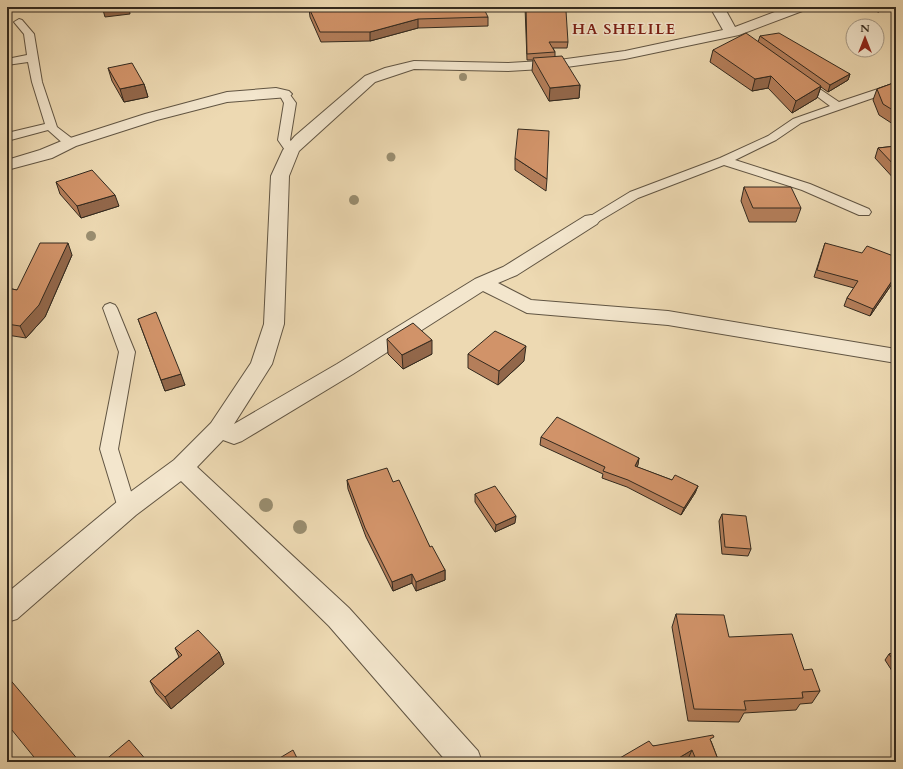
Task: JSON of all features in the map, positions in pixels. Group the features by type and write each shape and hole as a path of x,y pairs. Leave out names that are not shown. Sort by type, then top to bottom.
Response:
{"street":[{"path":"716,7 728,28 740,36"},
{"path":"7,610 127,508 182,467 219,429 261,364 274,324 280,176 291,150 301,139 370,79 390,71 414,65 457,64 508,67 559,64 740,36 800,7"},
{"path":"7,165 46,154 70,143 151,116 227,97 276,93 284,94"},
{"path":"219,429 234,435 345,369 482,283 510,271 591,220"},
{"path":"482,283 527,306 668,318 896,356"},
{"path":"182,467 339,617 467,762"}],"lane":[{"path":"19,22 29,34 37,82 51,126 70,143"},
{"path":"7,62 32,58"},
{"path":"792,72 836,105"},
{"path":"591,220 634,195 724,161 772,138 797,121 836,105 896,86"},
{"path":"284,94 290,103 284,140 291,150"},
{"path":"7,137 51,126"},
{"path":"724,161 806,187 864,212"},
{"path":"110,308 128,352 108,449 127,508"}],"building":[{"path":"103,7 128,7 129,8 103,10"},
{"path":"483,7 488,17 418,19 370,32 320,32 309,8"},
{"path":"526,7 530,11 566,11 568,42 549,42 555,52 527,54"},
{"path":"746,33 821,86 796,101 771,76 755,79 713,50"},
{"path":"779,33 850,74 830,85 760,36"},
{"path":"562,56 580,85 550,88 533,58"},
{"path":"132,63 144,84 120,89 108,68"},
{"path":"896,82 896,112 883,104 877,89"},
{"path":"518,129 549,131 547,179 515,158"},
{"path":"896,146 896,167 878,148"},
{"path":"92,170 115,195 77,206 56,182"},
{"path":"744,187 791,187 801,208 753,208"},
{"path":"40,243 68,243 39,305 20,326 7,324 7,288 17,290"},
{"path":"825,243 862,253 867,246 896,257 896,275 873,309 847,298 858,281 817,270"},
{"path":"156,312 181,374 161,380 138,319"},
{"path":"413,323 432,340 402,355 387,339"},
{"path":"495,331 526,346 499,371 468,354"},
{"path":"557,417 639,458 635,466 672,480 675,475 698,486 684,508 628,480 603,471 605,467 541,437"},
{"path":"387,468 393,482 399,480 430,547 432,546 445,570 416,582 412,574 392,582 365,528 347,480"},
{"path":"495,486 516,516 496,525 475,494"},
{"path":"722,514 746,516 751,549 725,547"},
{"path":"676,614 724,615 729,637 792,634 804,670 812,669 820,691 802,692 803,698 744,701 746,710 694,709"},
{"path":"198,630 219,652 165,697 150,681 182,655 175,648"},
{"path":"896,652 896,664 889,654"},
{"path":"7,676 80,762 38,762 7,724"},
{"path":"713,735 714,737 710,739 719,762 697,762 692,750 672,762 613,762 649,741 653,746"},
{"path":"129,740 148,762 103,762"},
{"path":"293,750 299,762 273,762"}],"district":[{"name":"HA SHELILE","path":"624,29"}]}
